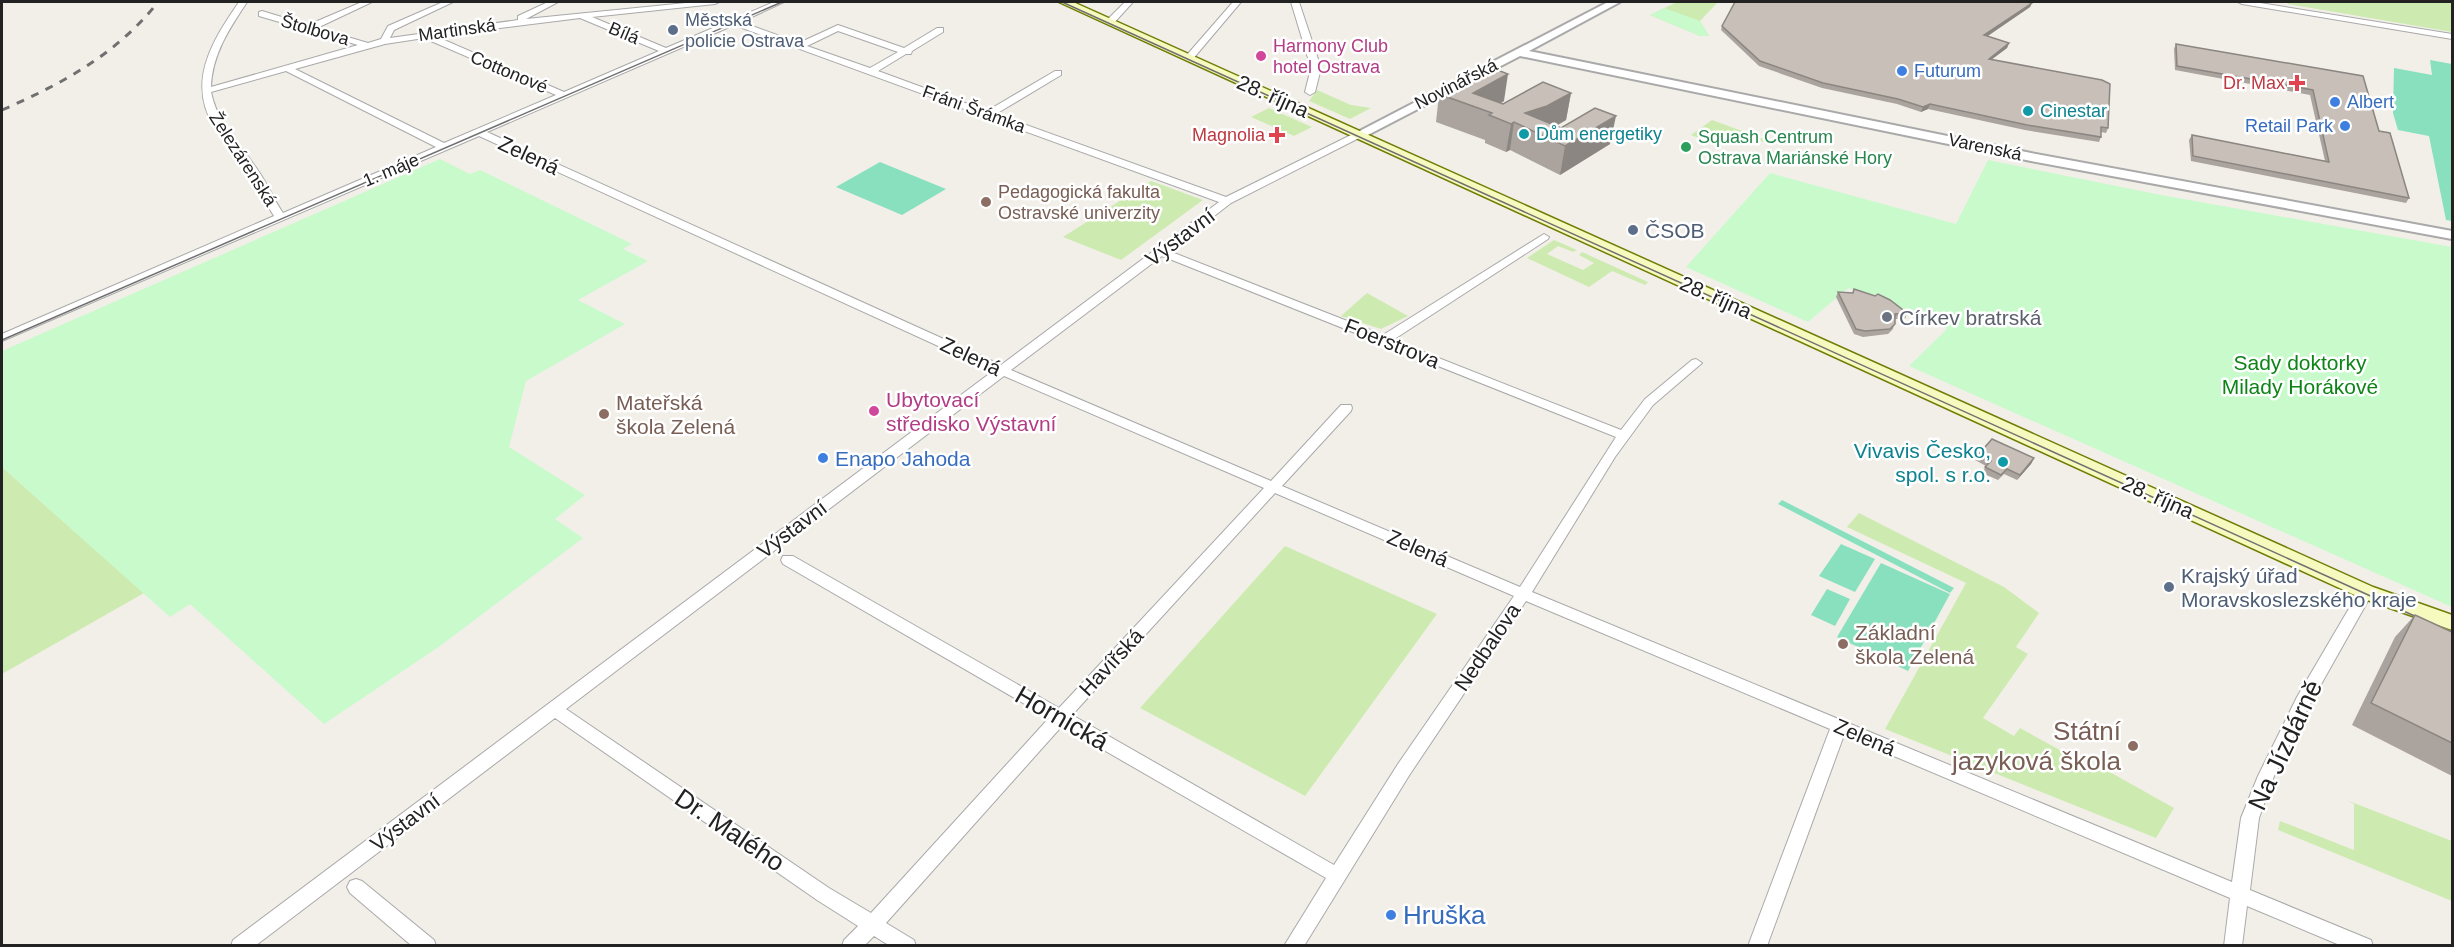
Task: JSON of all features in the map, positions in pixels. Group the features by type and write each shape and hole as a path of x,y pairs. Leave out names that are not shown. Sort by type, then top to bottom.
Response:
{"main road":[{"name":"28. října","path":"1065,2 2366,592 2452,638"},
{"name":"28. října","path":"2366,592 2452,623"}],"street":[{"name":"Železárenská","path":"243,2 212,53 206,91 217,124 254,170 267,198 281,218"},
{"path":"309,28 368,2"},
{"path":"384,41 392,28 449,2"},
{"path":"511,23 554,2"},
{"path":"652,8 663,2"},
{"name":"Martinská","path":"206,91 368,45 422,34 715,2"},
{"name":"1. máje","path":"2,338 780,2"},
{"path":"1110,22 1129,2"},
{"path":"1189,58 1237,2"},
{"path":"1295,2 1316,68 1310,92"},
{"name":"Novinářská","path":"1358,135 1615,2"},
{"path":"2241,2 2452,37"},
{"name":"Štolbova","path":"262,14 368,45"},
{"name":"Bílá","path":"581,16 666,51"},
{"name":"Fráni Šrámka","path":"733,22 1227,201"},
{"path":"800,46 838,28 908,52"},
{"path":"872,71 908,52 940,30"},
{"path":"1554,33 1561,47 1575,58 1636,75"},
{"name":"Cottonové","path":"422,34 563,95"},
{"name":"Varenská","path":"1518,52 2031,157 2452,235"},
{"path":"286,68 444,147"},
{"path":"989,114 1058,73"},
{"name":"Zelená","path":"479,132 1002,370 1523,594 2364,945"},
{"name":"Výstavní","path":"240,945 555,710 1227,201 1358,135"},
{"path":"1384,340 1544,237"},
{"name":"Foerstrova","path":"1160,252 1624,436"},
{"name":"Nedbalova","path":"1293,945 1404,769 1523,594 1624,436 1649,402 1696,363"},
{"name":"Havířská","path":"850,945 873,924 1059,718 1346,408"},
{"name":"Hornická","path":"788,560 1059,718 1336,875"},
{"name":"Na Jízdárně","path":"2233,945 2238,894 2244,868 2250,818 2266,776 2303,701 2366,592"},
{"name":"Dr. Malého","path":"555,710 823,894 907,945"},
{"path":"1757,945 1839,726"},
{"path":"356,886 426,945"}],"green space":[{"path":"1677,2 1717,3 1700,21 1709,36 1700,36 1650,15"},
{"path":"2288,2 2452,2 2452,32 2288,4"},
{"path":"1664,8 1700,21 1709,36 1700,36 1650,15"},
{"path":"2430,60 2452,64 2452,221 2446,220 2429,136 2398,130 2393,113 2394,68 2432,75"},
{"path":"1317,90 1351,105 1371,108 1350,119 1309,101"},
{"path":"1269,108 1312,127 1294,136 1251,117"},
{"path":"1712,120 1775,143 1772,145 1735,131 1713,144 1691,135"},
{"path":"440,159 470,174 480,170 628,242 632,244 623,249 648,261 578,300 625,324 526,381 509,447 585,495 555,519 583,538 440,646 324,724 190,604 170,617 2,467 2,351"},
{"name":"Sady doktorky Milady Horákové","path":"1988,160 2161,195 2452,247 2452,607 1909,366 1947,329 1848,288 1808,322 1686,267 1770,173 1956,224"},
{"path":"880,162 946,189 902,215 836,187"},
{"path":"1151,181 1203,200 1121,260 1063,237"},
{"path":"1554,240 1577,250 1573,252 1558,246 1547,254 1583,270 1594,263 1579,255 1582,252 1648,282 1645,285 1612,271 1589,287 1527,258"},
{"path":"1367,293 1408,316 1381,329 1341,316"},
{"path":"2,467 144,593 2,674"},
{"path":"1782,500 1954,588 1950,593 1778,504"},
{"path":"1859,513 2004,587 2039,613 2016,647 2028,654 1983,718 2014,736 2020,728 2096,770 2099,766 2174,808 2156,838 1885,729 1966,583 1847,527"},
{"path":"1841,544 1875,559 1855,592 1819,576"},
{"path":"1285,546 1437,614 1305,796 1140,708"},
{"path":"1881,563 1950,594 1908,671 1837,637"},
{"path":"1827,589 1850,599 1835,626 1811,615"},
{"path":"2346,800 2452,841 2452,901 2278,830 2280,821 2354,850 2354,804"}],"building":[{"name":"Futurum","path":"1735,2 2032,3 1984,35 2009,43 1989,59 2102,80 2110,84 2108,128 2101,127 2101,137 2027,125 1930,104 1923,107 1898,99 1823,83 1760,61 1722,26"},
{"name":"Retail Park","path":"2176,44 2363,76 2379,131 2390,133 2409,198 2193,156 2192,135 2329,162 2313,90 2177,66"},
{"path":"1490,67 1508,74 1473,93 1503,104 1543,82 1571,93 1547,106 1525,113 1561,128 1595,108 1616,116 1565,146 1514,122 1511,124 1489,115 1492,113 1439,94"},
{"path":"1854,289 1875,296 1878,294 1907,313 1895,314 1895,324 1890,329 1865,331 1856,329 1838,292 1853,293"},
{"name":"Vivavis Česko, spol. s r.o.","path":"1992,439 2034,458 2020,475 2007,469 2001,475 1985,467 1991,461 1978,455"},
{"path":"2415,615 2452,632 2452,743 2371,703"}],"tram line":[{"path":"2,340 782,2"},
{"path":"1062,2 2452,633"}],"railway":[{"path":"2,110 87,66 125,37 158,2"}],"place":[{"name":"Městská policie Ostrava","path":"673,30"},
{"name":"Harmony Club hotel Ostrava","path":"1261,56"},
{"name":"Futurum","path":"1902,71"},
{"name":"Dr. Max","path":"2297,83"},
{"name":"Albert","path":"2335,102"},
{"name":"Cinestar","path":"2028,111"},
{"name":"Retail Park","path":"2345,126"},
{"name":"Dům energetiky","path":"1524,134"},
{"name":"Magnolia","path":"1277,135"},
{"name":"Squash Centrum Ostrava Mariánské Hory","path":"1686,147"},
{"name":"Pedagogická fakulta Ostravské univerzity","path":"986,202"},
{"name":"ČSOB","path":"1633,230"},
{"name":"Církev bratrská","path":"1887,317"},
{"name":"Ubytovací středisko Výstavní","path":"874,411"},
{"name":"Mateřská škola Zelená","path":"604,414"},
{"name":"Enapo Jahoda","path":"823,458"},
{"name":"Vivavis Česko, spol. s r.o.","path":"2003,462"},
{"name":"Krajský úřad Moravskoslezského kraje","path":"2169,587"},
{"name":"Základní škola Zelená","path":"1843,644"},
{"name":"Státní jazyková škola","path":"2133,746"},
{"name":"Hruška","path":"1391,915"}]}
